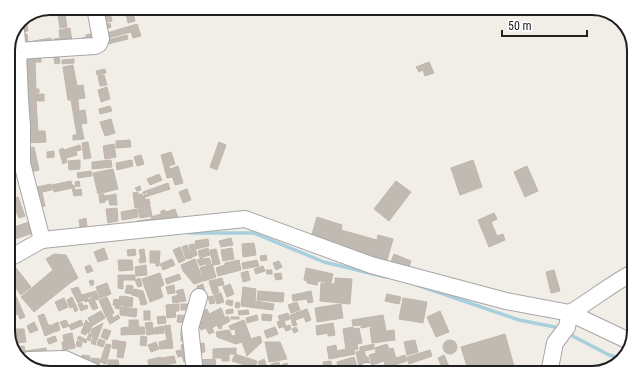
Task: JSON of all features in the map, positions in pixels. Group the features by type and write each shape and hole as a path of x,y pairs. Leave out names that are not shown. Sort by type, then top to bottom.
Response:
{"street":[{"path":"18,51 95,46 99,44 101,39 96,15"},
{"path":"17,39 22,126 22,163 42,240"},
{"path":"15,255 42,240 245,219 371,266 506,301 568,320 626,340"},
{"path":"550,366 555,343 568,320 586,304 627,276"},
{"path":"194,366 190,328 198,297"},
{"path":"31,360 65,359 81,366"}],"building":[{"path":"58,15 65,15 67,27 60,28"},
{"path":"104,15 111,15 112,21 106,22"},
{"path":"126,15 134,15 135,21 128,23"},
{"path":"110,23 111,27 103,30 102,26"},
{"path":"27,24 28,31 21,32 22,29"},
{"path":"137,24 141,36 133,38 131,32 108,38 107,33"},
{"path":"70,28 72,42 54,45 54,39 60,38 59,30"},
{"path":"27,34 28,42 51,38 52,45 23,50 21,35"},
{"path":"91,34 92,36 98,35 99,39 83,42 82,38"},
{"path":"127,35 128,39 108,44 107,40"},
{"path":"23,56 41,56 41,62 35,62 36,89 39,89 39,93 25,94"},
{"path":"54,57 59,57 60,63 55,64"},
{"path":"74,59 74,63 62,64 62,60"},
{"path":"429,62 434,73 425,76 423,70 419,72 416,67"},
{"path":"73,65 77,86 83,85 85,98 78,99 79,111 85,110 87,123 81,124 84,139 73,140 73,135 77,135 71,100 68,100 63,67"},
{"path":"105,69 106,73 97,75 96,71"},
{"path":"104,75 107,85 100,86 98,76"},
{"path":"107,87 110,99 101,102 98,90"},
{"path":"44,94 44,101 36,101 38,131 45,131 46,142 25,143 23,95"},
{"path":"110,106 112,111 100,114 99,109"},
{"path":"111,119 115,133 105,136 100,122"},
{"path":"130,140 131,147 116,148 116,141"},
{"path":"88,142 91,158 84,159 82,143"},
{"path":"219,142 226,145 217,170 210,167"},
{"path":"114,144 116,157 105,159 103,146"},
{"path":"80,145 81,150 76,151 77,155 66,158 67,162 63,164 59,150"},
{"path":"34,147 39,170 27,173 22,150"},
{"path":"54,151 54,157 47,158 47,152"},
{"path":"171,152 175,164 169,166 172,177 167,178 161,155"},
{"path":"141,155 144,164 137,166 134,157"},
{"path":"80,160 80,169 69,170 68,161"},
{"path":"111,160 112,167 92,169 92,162"},
{"path":"132,160 133,166 117,170 116,163"},
{"path":"473,160 482,187 460,195 451,168"},
{"path":"178,166 183,183 175,185 170,169"},
{"path":"527,166 538,191 525,197 514,172"},
{"path":"113,169 118,189 98,194 93,173"},
{"path":"91,171 92,176 78,178 77,173"},
{"path":"159,174 162,180 150,185 147,179"},
{"path":"71,181 75,190 81,189 82,195 74,196 72,188 54,192 52,185"},
{"path":"79,181 80,186 76,187 75,182"},
{"path":"396,181 411,192 389,221 374,209"},
{"path":"168,183 170,189 145,197 144,195 148,194 147,192 143,194 143,192"},
{"path":"51,184 52,190 42,192 45,206 37,208 33,188"},
{"path":"140,186 141,190 137,191 135,188"},
{"path":"187,189 191,200 183,203 179,192"},
{"path":"138,192 138,195 142,194 143,197 145,196 145,200 149,199 150,205 135,208 133,193"},
{"path":"104,194 105,202 100,203 99,195"},
{"path":"116,194 117,205 110,205 109,200 105,200 105,196"},
{"path":"18,197 25,216 19,218 15,208 15,198"},
{"path":"150,206 152,216 140,218 138,208"},
{"path":"117,208 118,221 108,223 106,209"},
{"path":"137,209 138,217 122,220 121,212"},
{"path":"175,209 178,218 154,225 151,217 161,214 161,211 165,210 166,212"},
{"path":"494,213 497,219 491,222 497,236 503,234 505,240 489,247 478,220"},
{"path":"317,217 342,225 341,230 377,240 378,235 393,239 386,264 310,241"},
{"path":"86,218 87,226 80,227 79,220"},
{"path":"151,219 152,225 138,227 137,221"},
{"path":"32,221 36,232 15,239 15,227"},
{"path":"231,238 233,245 221,247 219,241"},
{"path":"208,239 209,246 196,249 195,241"},
{"path":"254,243 256,255 243,257 242,244"},
{"path":"194,244 197,255 192,257 189,245"},
{"path":"187,245 192,258 186,259 182,247"},
{"path":"180,247 185,260 179,263 173,250"},
{"path":"104,248 108,259 98,262 94,252"},
{"path":"208,248 210,255 200,258 198,251"},
{"path":"232,248 234,259 223,261 221,250"},
{"path":"135,249 136,255 128,256 127,250"},
{"path":"144,249 146,262 140,263 139,259 141,259 139,250"},
{"path":"216,249 220,264 213,265 210,250"},
{"path":"150,251 160,251 159,266 156,266 156,263 150,263"},
{"path":"54,254 66,255 78,278 34,312 21,297 53,270 46,259"},
{"path":"394,254 411,261 408,270 390,264"},
{"path":"266,255 267,260 261,261 260,256"},
{"path":"203,258 205,264 200,266 197,260"},
{"path":"209,258 211,263 206,265 204,259"},
{"path":"172,259 175,265 163,270 160,264"},
{"path":"195,259 203,281 194,284 183,271 181,265"},
{"path":"118,260 132,260 133,270 119,271"},
{"path":"239,260 241,270 218,276 216,268 225,265 225,263"},
{"path":"257,260 259,266 243,269 242,263"},
{"path":"279,261 282,267 276,270 273,263"},
{"path":"212,264 216,277 204,281 200,268"},
{"path":"90,265 93,271 87,273 85,267"},
{"path":"146,265 147,275 136,276 135,267"},
{"path":"263,266 265,271 256,274 254,269"},
{"path":"16,268 31,287 21,295 15,287"},
{"path":"306,268 333,274 331,283 318,281 317,285 307,283 307,281 304,280"},
{"path":"266,270 272,270 272,274 267,274"},
{"path":"554,270 560,291 551,293 546,272"},
{"path":"248,271 250,280 243,282 241,273"},
{"path":"160,273 164,285 160,287 163,297 150,302 142,279"},
{"path":"281,273 282,279 276,280 274,274"},
{"path":"179,274 181,279 167,284 165,279"},
{"path":"118,275 135,275 135,280 123,280 123,289 118,288"},
{"path":"140,278 142,286 138,287 135,280"},
{"path":"222,278 224,285 217,286 219,292 213,294 209,281"},
{"path":"335,278 352,279 350,304 320,301 321,283 335,284"},
{"path":"93,280 94,284 91,286 89,281"},
{"path":"107,283 111,294 100,298 96,287"},
{"path":"203,284 206,297 200,298 197,286"},
{"path":"230,284 234,294 227,297 223,287"},
{"path":"127,285 133,286 132,294 125,293"},
{"path":"174,285 175,293 168,294 166,287"},
{"path":"78,287 84,300 78,303 71,289"},
{"path":"243,287 256,289 255,301 274,304 273,310 241,306"},
{"path":"134,289 143,291 147,304 141,305 139,297 132,295"},
{"path":"183,289 186,301 173,303 172,297 178,295 176,291"},
{"path":"96,291 99,299 95,300 93,296 87,298 88,301 85,302 82,295"},
{"path":"258,291 284,293 283,302 257,300"},
{"path":"311,291 313,302 308,303 307,299 293,301 292,295"},
{"path":"221,293 224,302 217,304 214,295"},
{"path":"15,294 25,317 20,319 18,314 15,315"},
{"path":"387,294 401,297 399,304 385,301"},
{"path":"120,296 123,297 122,306 119,306 119,309 115,308 115,305 113,305 114,299 119,300"},
{"path":"124,296 133,298 132,307 123,306"},
{"path":"213,296 215,303 210,304 208,297"},
{"path":"72,297 78,310 75,312 73,307 70,308 67,300"},
{"path":"93,297 98,308 93,310 88,300"},
{"path":"107,297 114,313 106,317 99,300"},
{"path":"64,298 68,307 59,311 55,302"},
{"path":"403,298 427,302 423,323 399,319"},
{"path":"227,300 233,301 232,306 226,304"},
{"path":"236,302 240,303 239,308 235,307"},
{"path":"297,302 300,310 291,313 288,305"},
{"path":"82,303 83,306 87,305 88,308 81,311 78,304"},
{"path":"179,304 179,311 175,311 176,317 167,318 166,305"},
{"path":"181,304 193,304 193,310 181,310"},
{"path":"341,304 343,318 317,322 315,308"},
{"path":"120,307 137,309 136,317 120,315"},
{"path":"221,308 225,318 228,316 230,321 221,326 222,328 219,329 217,325 212,328 214,332 209,334 206,328 201,330 195,319 201,312 207,309 209,314"},
{"path":"233,309 233,313 226,314 226,310"},
{"path":"307,309 311,320 306,322 304,317 295,320 297,325 293,326 290,315"},
{"path":"248,310 249,314 239,315 238,311"},
{"path":"101,311 105,318 92,326 88,318"},
{"path":"144,311 150,311 150,320 144,320"},
{"path":"440,311 449,332 436,337 427,317"},
{"path":"288,313 290,319 284,321 286,326 279,328 277,322 280,321 278,316"},
{"path":"44,314 48,325 51,325 54,332 45,336 38,316"},
{"path":"262,314 272,315 271,321 262,320"},
{"path":"112,315 113,318 118,315 120,318 110,324 107,318"},
{"path":"178,315 190,316 190,323 177,322"},
{"path":"257,315 258,320 247,323 246,318"},
{"path":"383,315 386,331 394,330 395,340 372,343 370,328 372,328 372,326 361,328 361,325 353,326 352,320"},
{"path":"165,316 166,323 158,324 157,317"},
{"path":"231,317 239,317 239,319 231,319"},
{"path":"66,320 69,326 63,328 60,322"},
{"path":"81,320 83,325 71,330 69,325"},
{"path":"86,320 92,326 89,333 87,332 86,335 81,333"},
{"path":"129,320 138,320 139,327 144,327 145,334 121,335 121,328 129,327"},
{"path":"244,320 251,339 260,336 262,342 247,356 242,342 236,344 217,337 216,332 229,330 232,336 236,335 235,329 231,330 229,326"},
{"path":"34,322 38,330 30,333 27,326"},
{"path":"58,322 60,330 55,332 52,325"},
{"path":"152,322 154,334 147,335 145,323"},
{"path":"103,323 95,345 91,343 93,337 91,336 90,341 87,339 89,334 91,334 92,329"},
{"path":"333,323 335,335 328,336 328,333 317,335 316,326"},
{"path":"170,325 173,348 160,349 159,342 167,340 164,326"},
{"path":"290,325 291,329 286,331 284,327"},
{"path":"163,326 164,333 155,334 154,328"},
{"path":"275,327 278,334 267,338 264,331"},
{"path":"296,327 298,331 294,333 292,329"},
{"path":"353,327 354,329 359,328 362,343 357,344 358,349 354,350 355,354 329,359 327,347 336,345 337,351 346,349 343,329"},
{"path":"16,329 24,329 26,342 17,342"},
{"path":"104,329 111,331 107,340 101,337"},
{"path":"181,330 189,330 189,341 181,341"},
{"path":"72,333 75,348 63,350 63,335"},
{"path":"505,334 514,366 467,366 461,347"},
{"path":"55,336 57,341 49,344 47,339"},
{"path":"79,336 87,340 86,343 77,339"},
{"path":"141,336 147,337 146,346 140,345"},
{"path":"99,339 105,341 103,347 97,345"},
{"path":"113,340 126,342 123,358 117,357 118,349 112,348"},
{"path":"415,340 418,352 407,355 404,342"},
{"path":"447,340 453,340 457,344 457,350 453,354 447,354 443,350 443,344"},
{"path":"77,341 82,342 81,347 76,346"},
{"path":"156,342 159,349 151,352 148,345"},
{"path":"265,342 280,342 287,359 269,362"},
{"path":"189,343 190,360 184,362 182,356 178,357 176,351 182,350 181,345"},
{"path":"204,343 205,352 199,353 197,344"},
{"path":"106,344 111,345 106,364 100,362"},
{"path":"374,344 374,349 364,351 366,357 368,357 370,365 359,366 356,352 360,351 360,347"},
{"path":"387,344 389,349 393,348 396,358 405,355 407,361 392,366 385,366 384,361 372,365 369,355 376,353 375,348"},
{"path":"24,346 25,351 46,348 47,354 28,358 19,347"},
{"path":"236,348 236,354 229,354 229,361 222,361 222,358 213,358 213,349"},
{"path":"430,350 432,356 409,364 407,357"},
{"path":"235,354 257,361 256,366 248,366 232,361"},
{"path":"82,355 90,356 89,364 81,363"},
{"path":"444,355 449,366 441,366 438,358"},
{"path":"174,356 176,363 164,365 162,358"},
{"path":"161,357 163,366 149,366 148,360"},
{"path":"354,357 357,366 338,366 337,362"},
{"path":"91,358 100,359 99,366 91,366"},
{"path":"215,359 216,366 198,366 198,360"},
{"path":"264,359 267,366 260,366 258,362"},
{"path":"108,360 118,360 119,366 108,366"},
{"path":"331,361 332,366 323,366 323,362"},
{"path":"49,362 50,366 46,366 40,364"},
{"path":"279,362 280,366 271,366 271,364"},
{"path":"54,363 61,363 61,366 54,366"},
{"path":"287,363 288,366 281,366"}],"waterway":[{"path":"189,233 254,233 324,262 386,277"},
{"path":"417,285 519,320 559,329"},
{"path":"567,333 616,357"}]}
